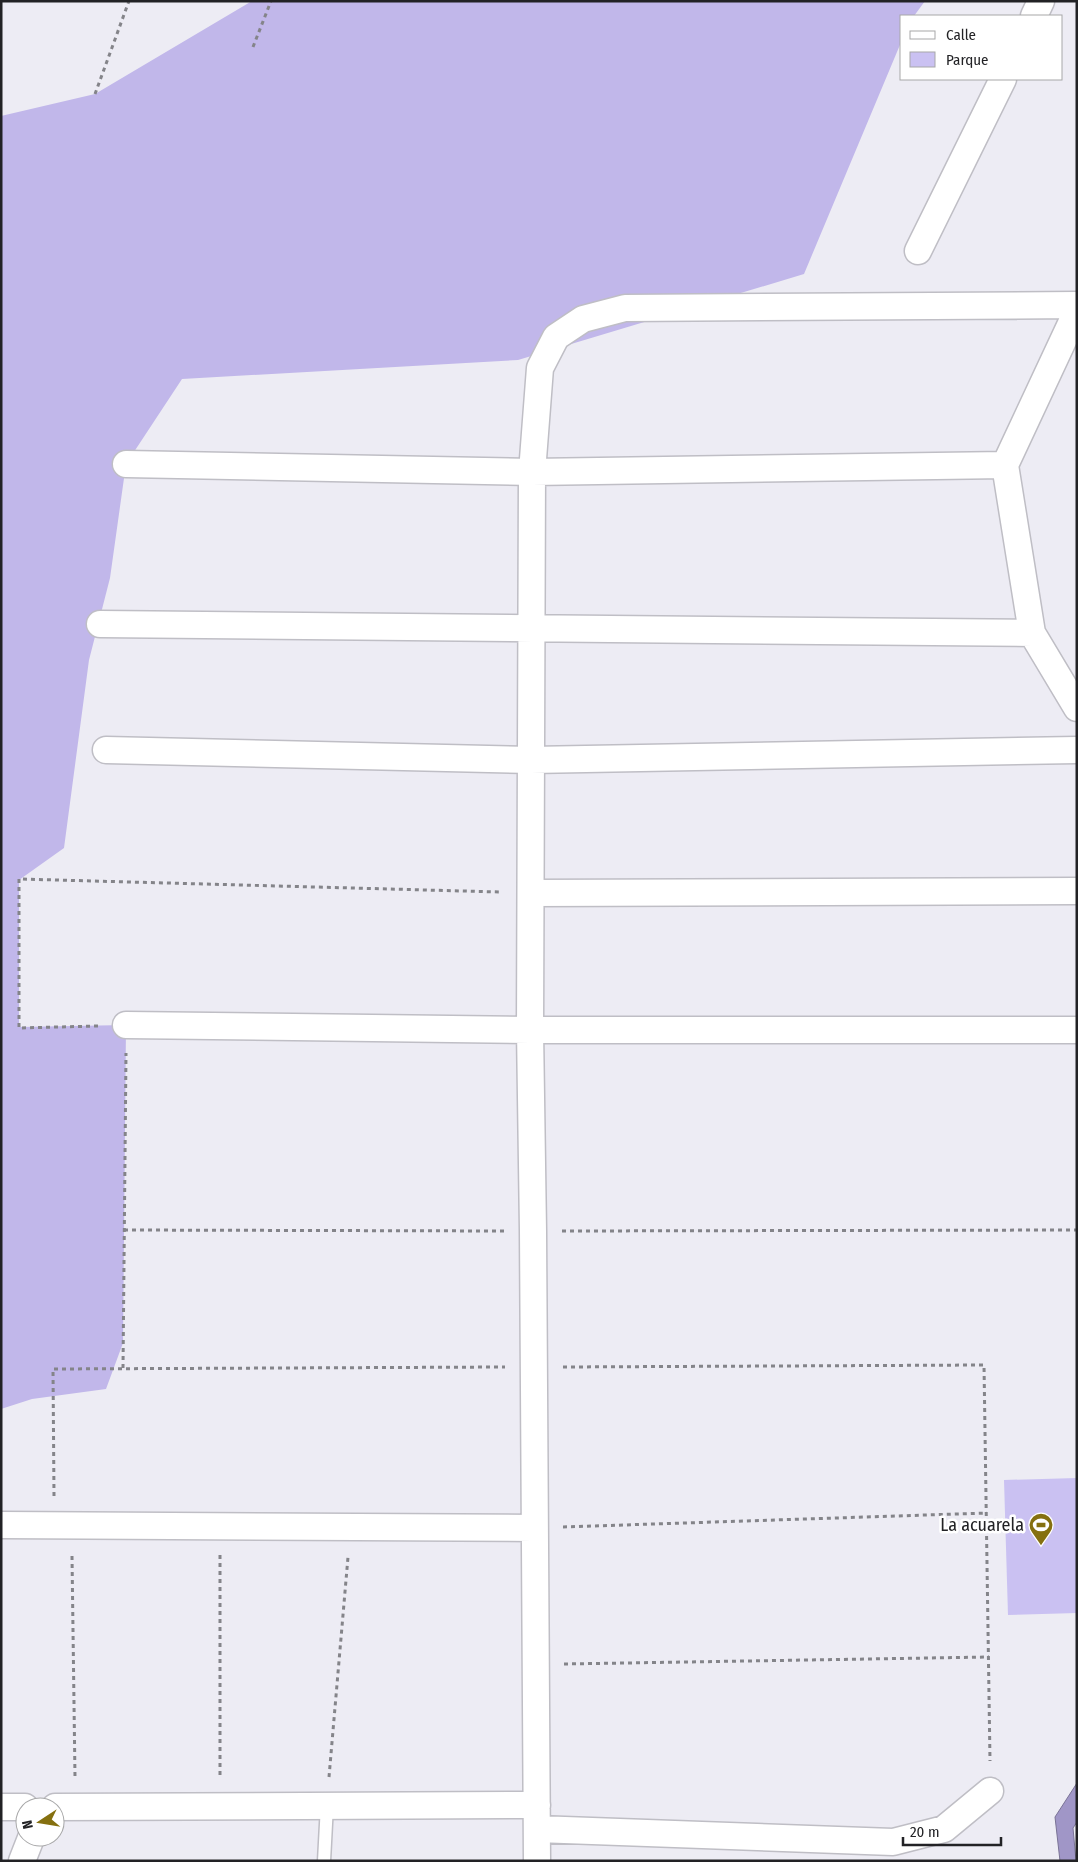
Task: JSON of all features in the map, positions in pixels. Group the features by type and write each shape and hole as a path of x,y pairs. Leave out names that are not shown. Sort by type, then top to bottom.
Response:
{"street":[{"path":"1034,15 1041,1"},
{"path":"918,251 1003,80"},
{"path":"537,1861 530,1030 532,893 532,472 540,368 556,337 583,319 625,308 1077,305"},
{"path":"1077,311 1005,465 1032,633 1077,708"},
{"path":"126,464 532,472 1005,465"},
{"path":"100,624 1032,633"},
{"path":"106,750 531,760 1077,750"},
{"path":"532,893 1077,891"},
{"path":"126,1025 530,1030 1077,1030"},
{"path":"1,1525 63,1527 533,1528"},
{"path":"65,1808 327,1805 537,1817 892,1842 944,1829 990,1791"},
{"path":"1,1807 15,1807"}],"lane":[{"path":"324,1861 327,1805"}],"path":[{"path":"95,94 129,1"},
{"path":"253,47 271,1"},
{"path":"123,1368 126,1025 19,1028 19,880 532,893"},
{"path":"124,1230 1077,1230"},
{"path":"65,1797 63,1527 53,1369 123,1368 984,1365 990,1791"},
{"path":"533,1528 987,1513"},
{"path":"220,1527 220,1806"},
{"path":"327,1805 351,1528"},
{"path":"536,1665 989,1657"}],"green space":[{"name":"La acuarela","path":"1077,1478 1077,1613 1008,1615 1004,1480"}],"shaded area":[{"path":"252,1 925,1 915,15 900,15 900,45 804,274 518,360 182,379 126,464 110,578 89,660 64,848 19,880 19,1027 126,1025 123,1343 106,1389 32,1399 1,1409 1,116 95,94"},
{"path":"1077,1783 1077,1822 1073,1828 1076,1861 1060,1861 1055,1817"}],"place":[{"name":"La acuarela","path":"1041,1546"}]}
